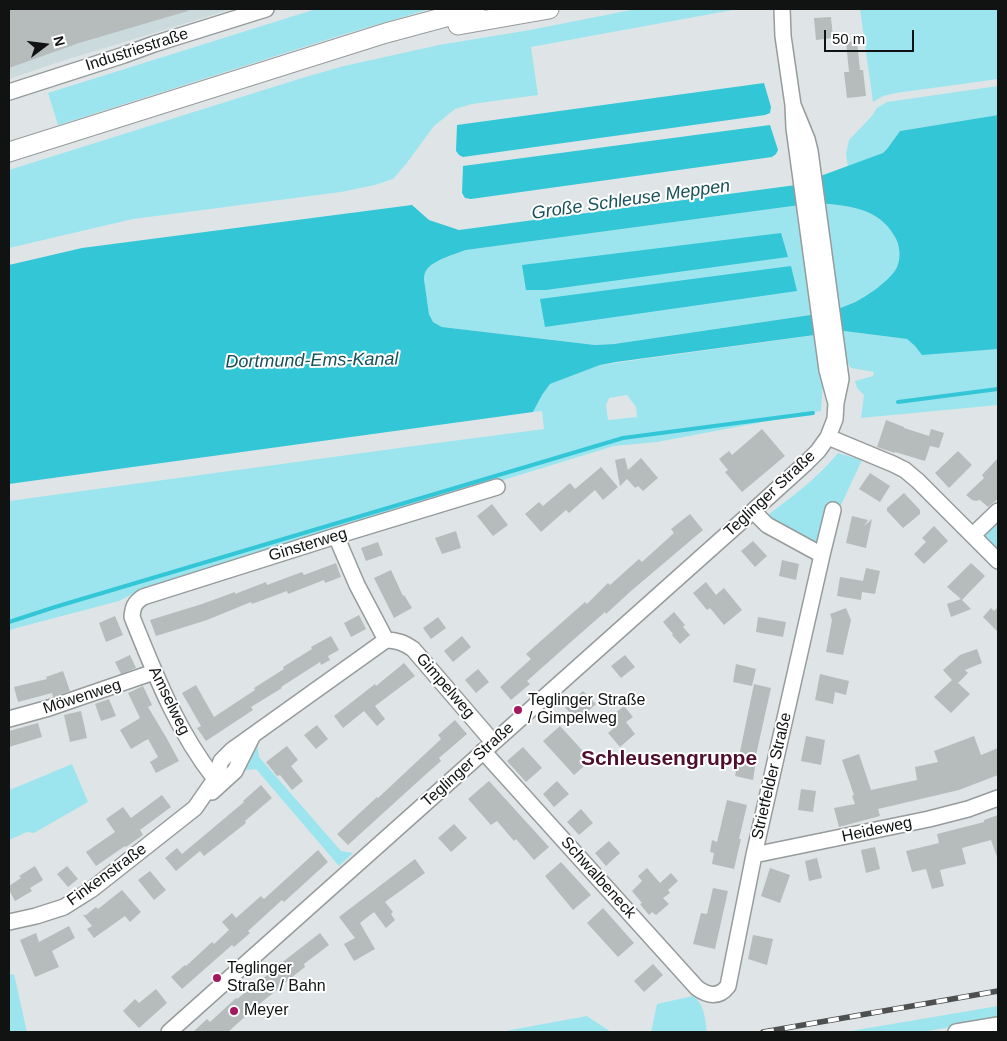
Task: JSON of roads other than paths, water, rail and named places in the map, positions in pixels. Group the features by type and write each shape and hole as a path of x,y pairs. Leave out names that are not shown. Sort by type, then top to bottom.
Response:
{"main road":[{"path":"9,152 402,28 475,9"},
{"path":"332,50 470,22 549,9"}],"street":[{"name":"Industriestraße","path":"9,92 266,9"},
{"name":"Teglinger Straße","path":"776,9 783,36"},
{"name":"Teglinger Straße","path":"782,9 783,36 793,105 794,128 807,175 831,303 827,370 836,403"},
{"name":"Teglinger Straße","path":"169,1032 818,451 828,437 835,419 841,379 830,339 820,314 812,209"},
{"path":"828,437 905,470 998,561"},
{"name":"Ginsterweg","path":"132,617 132,609 136,602 143,597 497,486"},
{"name":"Strietfelder Straße","path":"718,994 723,992 728,986 754,855 833,510"},
{"path":"753,511 768,525 822,555"},
{"path":"973,535 998,511"},
{"path":"336,536 357,585 386,640"},
{"name":"Amselweg","path":"132,617 154,672 183,731 200,760 215,779"},
{"name":"Gimpelweg","path":"386,640 395,640 413,649 488,747"},
{"name":"Finkenstraße","path":"195,808 215,779 221,761 232,750 386,640"},
{"name":"Möwenweg","path":"9,719 49,708 154,672"},
{"name":"Finkenstraße","path":"9,922 64,907 81,898 195,808 235,771 252,736"},
{"name":"Schwalbeneck","path":"488,747 697,988 704,993 718,994"},
{"name":"Heideweg","path":"754,855 929,819 968,809 998,798"},
{"path":"956,1032 998,1025"}],"water":[{"path":"764,83 771,107 770,113 765,115 463,157 456,151 457,125"},
{"name":"Dortmund-Ems-Kanal","path":"998,115 998,349 922,355 907,339 844,331 616,362 600,365 550,384 533,412 9,484 9,265 82,248 412,205 429,220 459,230 796,185 883,153 900,131","holes":["815,203 860,209 880,219 895,237 899,248 899,256 894,272 878,288 853,303 824,313 614,344 595,345 442,327 433,322 429,314 424,279 426,270 440,260 466,250"]},
{"path":"770,125 778,150 772,157 471,199 465,198 462,193 463,166"},
{"path":"781,233 788,257 546,290 526,290 522,265"},
{"path":"791,266 797,291 545,327 540,299"}],"waterway":[{"path":"898,402 998,389"},
{"path":"9,622 623,438 813,413"}],"railway":[{"path":"763,1032 998,991"}],"place":[{"name":"Teglinger Straße / Gimpelweg","path":"518,710"},
{"name":"Teglinger Straße / Bahn","path":"217,978"},
{"name":"Meyer","path":"234,1011"}],"district":[{"name":"Schleusengruppe","path":"669,759"}],"water label":[{"name":"Große Schleuse Meppen","path":"631,200"}]}
